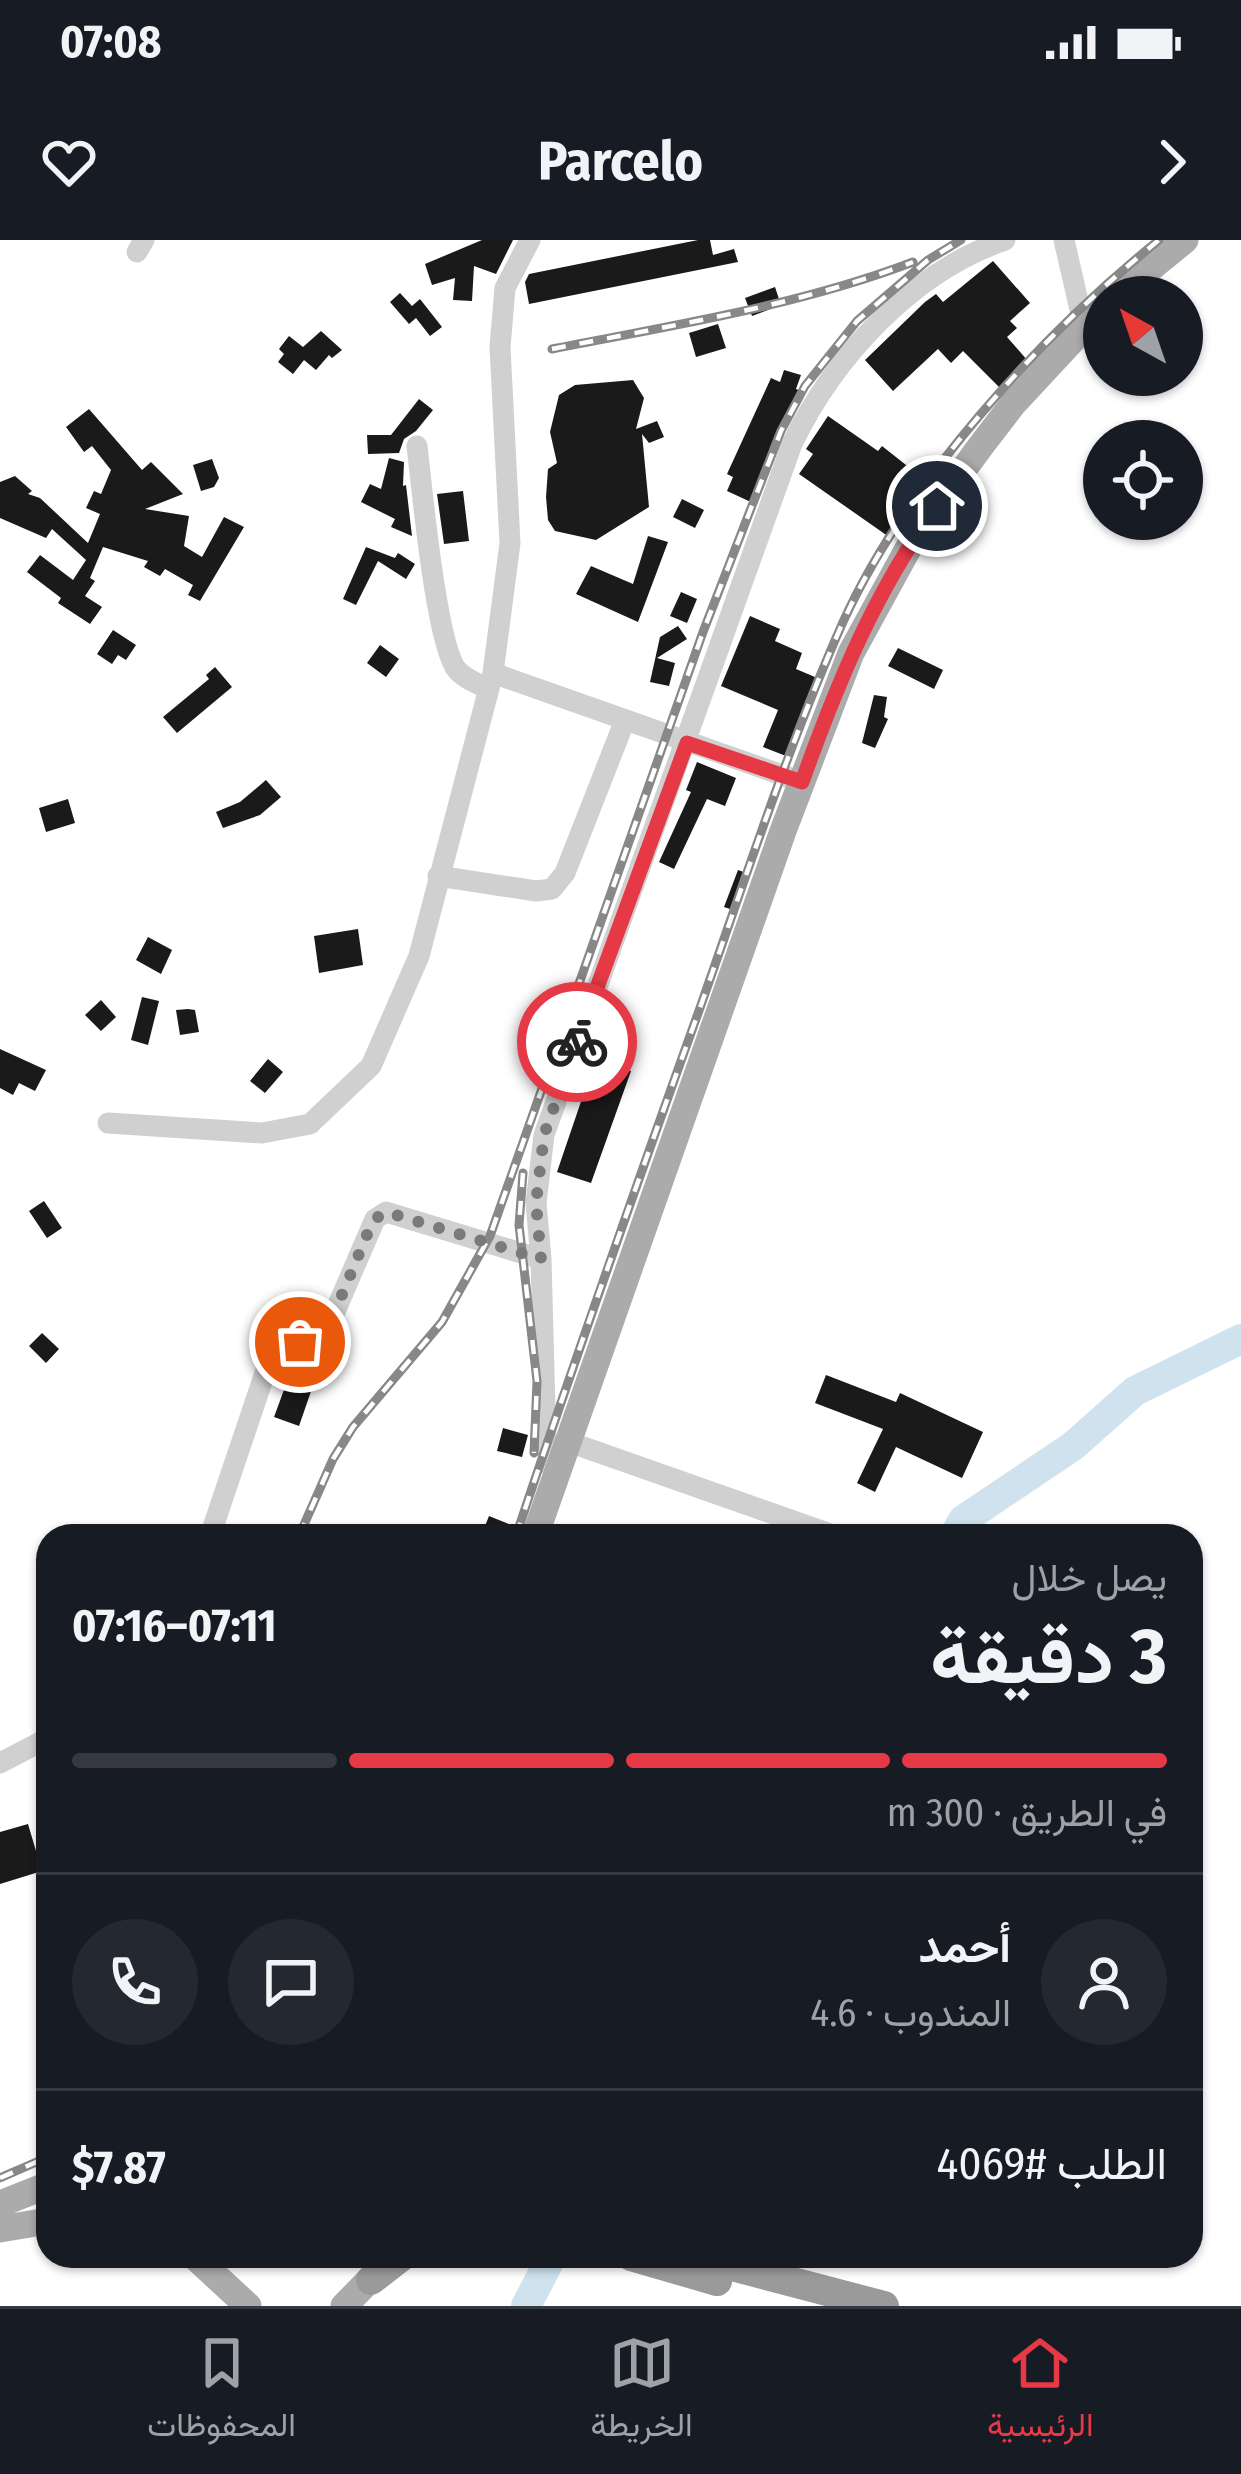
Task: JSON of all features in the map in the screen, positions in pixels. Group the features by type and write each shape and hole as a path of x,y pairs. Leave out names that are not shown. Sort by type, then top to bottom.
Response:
{"highway":[{"path":"674,2268 809,2306"},
{"path":"740,2268 884,2306"}],"main road":[{"path":"1141,276 1185,240"},
{"path":"539,1524 850,652 915,536 1013,404 1083,328"},
{"path":"0,2204 36,2190"},
{"path":"0,2229 36,2224"},
{"path":"202,2268 221,2306"},
{"path":"205,2268 248,2306"},
{"path":"344,2306 380,2268"}],"street":[{"path":"108,1123 262,1133 310,1124 370,1066 419,956 491,681 510,543 501,327 505,288 530,240"},
{"path":"555,1479 546,1447 536,1203 544,1135 792,444 814,404 889,313 935,275 1005,240"},
{"path":"1064,240 1083,288"},
{"path":"417,446 438,604 452,662 466,678 625,720 802,782"},
{"path":"438,876 536,891 552,889 565,873 625,720"},
{"path":"214,1524 266,1370 334,1314 375,1219 386,1212 541,1259"},
{"path":"569,1442 802,1524"},
{"path":"0,1763 36,1742"}],"building":[{"path":"482,240 513,240 496,274 474,266 472,301 453,300 455,278 432,285 425,264"},
{"path":"710,240 713,255 734,249 738,262 529,304 525,282 529,274"},
{"path":"993,261 1030,303 1010,321 1017,328 1007,337 1028,361 1001,389 963,351 951,363 938,349 893,391 865,360 925,302 936,294 943,302"},
{"path":"775,287 781,305 752,316 745,298"},
{"path":"400,293 412,306 420,299 442,327 430,336 416,318 409,324 390,302"},
{"path":"718,324 726,348 696,357 689,333"},
{"path":"321,331 342,350 332,358 329,355 316,370 304,360 293,374 278,362 284,354 279,349 289,336 303,347"},
{"path":"784,370 801,375 796,389 801,391 753,503 727,491 733,477 727,474 771,378 780,382"},
{"path":"633,380 644,398 636,429 657,421 664,437 649,443 642,434 649,507 596,540 555,531 548,520 546,497 548,469 557,463 550,432 559,395 575,385"},
{"path":"419,399 433,410 404,439 399,453 368,454 367,435 391,435"},
{"path":"89,409 142,470 151,462 183,494 145,509 189,516 184,546 202,557 224,517 244,527 200,601 188,595 193,585 165,569 160,576 144,567 148,561 103,547 90,578 95,581 85,596 102,607 90,624 58,603 61,598 27,572 40,555 73,580 86,560 52,529 46,538 0,518 0,482 15,476 32,491 28,494 40,498 88,543 100,514 86,508 94,491 101,494 111,470 92,446 84,452 66,427"},
{"path":"828,416 878,451 882,446 930,484 892,539 799,474 813,454 806,449"},
{"path":"389,458 404,462 412,536 391,527 395,519 361,502 370,484 381,489"},
{"path":"212,459 219,478 214,487 201,491 193,465"},
{"path":"463,491 469,541 444,544 437,494"},
{"path":"682,499 704,510 695,528 673,517"},
{"path":"648,536 668,542 638,622 576,594 591,566 633,584"},
{"path":"366,547 395,558 398,553 415,564 406,579 378,561 356,605 343,599"},
{"path":"681,592 697,599 687,623 670,616"},
{"path":"750,616 780,629 775,641 802,653 796,669 822,680 791,758 763,747 778,710 721,686"},
{"path":"678,626 687,639 657,658 675,663 669,686 650,682 660,637"},
{"path":"113,630 136,645 126,660 118,655 112,664 97,654"},
{"path":"380,645 399,659 386,677 367,663"},
{"path":"898,648 943,670 934,689 888,666"},
{"path":"215,667 232,687 177,733 163,717 209,679 206,675"},
{"path":"874,695 887,697 884,717 888,719 875,748 862,743"},
{"path":"697,762 736,778 725,806 707,799 674,869 659,862 691,792 686,790"},
{"path":"266,780 281,797 260,815 223,828 216,812 240,802"},
{"path":"68,799 75,823 46,832 39,808"},
{"path":"738,870 749,874 736,911 724,907"},
{"path":"358,929 363,965 319,973 314,936"},
{"path":"148,937 172,950 161,974 136,960"},
{"path":"142,997 159,1001 148,1045 131,1040"},
{"path":"101,1000 116,1017 101,1031 85,1015"},
{"path":"176,1010 195,1010 199,1032 180,1035"},
{"path":"0,1049 46,1070 35,1091 19,1083 13,1095 0,1088"},
{"path":"589,1054 631,1071 591,1183 557,1172 589,1078 582,1075"},
{"path":"268,1059 283,1072 265,1093 250,1081"},
{"path":"44,1201 62,1228 47,1238 29,1211"},
{"path":"42,1333 59,1349 46,1363 29,1346"},
{"path":"292,1368 316,1377 299,1426 274,1417"},
{"path":"826,1375 896,1402 900,1393 983,1432 962,1478 896,1447 875,1492 857,1483 883,1429 815,1403"},
{"path":"503,1428 528,1435 522,1457 497,1451"},
{"path":"489,1516 509,1524 486,1524"},
{"path":"28,1824 36,1873 0,1884 0,1832"}],"waterway":[{"path":"961,1524 1073,1446 1135,1391 1241,1339"},
{"path":"526,2306 546,2268"}],"railway":[{"path":"304,1524 353,1427 442,1322 490,1236 703,632 781,431 805,386 857,321 928,260 961,240"},
{"path":"520,1524 768,812 843,622 902,517 980,414 1069,320 1159,240"},
{"path":"552,349 780,303 913,262"},
{"path":"523,1173 519,1225 537,1381 534,1453"},
{"path":"0,2178 36,2162"}],"way so far":[{"path":"300,1342 334,1314 369,1230 386,1212 541,1259 536,1203 544,1135 577,1042"}],"route":[{"path":"577,1042 687,743 802,782 850,652 937,506"}]}
